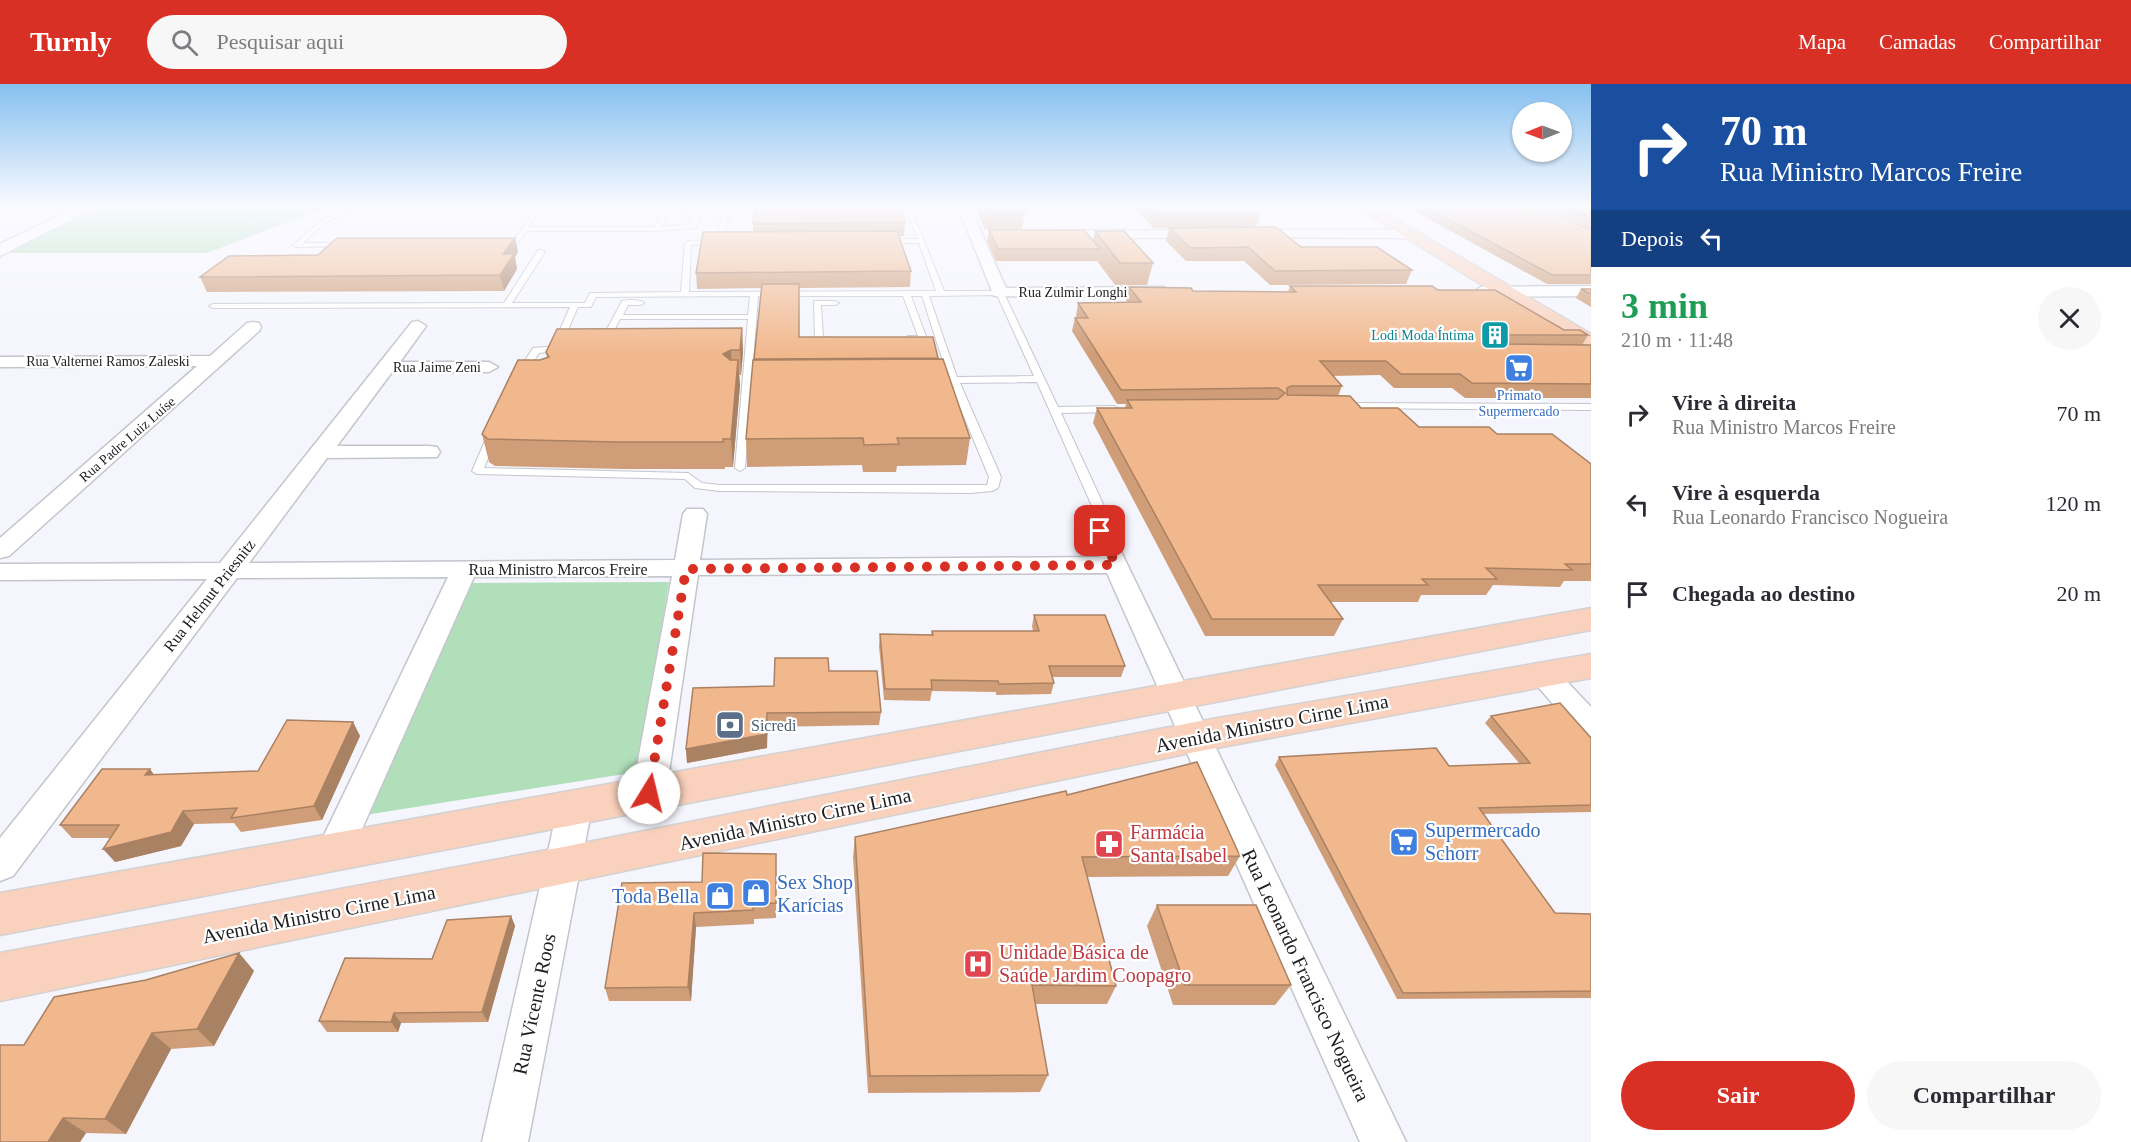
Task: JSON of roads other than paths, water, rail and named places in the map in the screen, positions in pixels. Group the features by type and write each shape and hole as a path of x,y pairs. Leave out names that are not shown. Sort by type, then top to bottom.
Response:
{"main road":[{"path":"1446,256 1474,267 1507,287 1534,291"},
{"path":"1446,256 1591,344"},
{"path":"1475,256 1591,325"},
{"path":"1506,292 1533,296 1591,325"},
{"path":"0,914 1591,619"},
{"name":"Avenida Ministro Cirne Lima","path":"0,977 563,866 1195,736 1591,666"}],"street":[{"path":"988,256 1000,292"},
{"path":"1471,292 1591,291"},
{"name":"Rua Zulmir Longhi","path":"1000,292 1177,292"},
{"name":"Rua Helmut Priesnitz","path":"0,865 418,326"},
{"name":"Rua Padre Luiz Luíse","path":"0,551 253,327"},
{"name":"Rua Valternei Ramos Zaleski","path":"0,362 216,361"},
{"name":"Rua Jaime Zeni","path":"386,367 489,367"},
{"path":"319,452 429,452"},
{"name":"Rua Leonardo Francisco Nogueira","path":"1095,510 1116,565 1383,1142"},
{"path":"649,793 695,514"},
{"name":"Rua Ministro Marcos Freire","path":"0,572 1116,565"},
{"path":"333,854 464,570"},
{"path":"1543,674 1591,727"},
{"name":"Rua Vicente Roos","path":"505,1142 575,807"}],"lane":[{"path":"507,305 538,256"},
{"path":"684,295 687,256"},
{"path":"928,256 941,293"},
{"path":"842,340 819,340 817,303 941,293 1000,292 1055,410 1095,510"},
{"path":"500,419 477,471 688,476 699,486 720,488 970,490 992,488 995,477 954,380 925,294"},
{"path":"213,306 588,305 592,296 684,295 753,299"},
{"path":"609,331 625,303 908,297"},
{"path":"900,340 923,339 908,297"},
{"path":"740,468 743,380 753,299"},
{"path":"514,388 536,350 553,355 575,305"},
{"path":"616,317 752,317"},
{"path":"933,380 1040,379"},
{"path":"743,380 759,380"},
{"path":"1333,406 1591,406"},
{"path":"1055,410 1124,409"}],"place":[{"name":"Lodi Moda Íntima","path":"1495,335"},
{"name":"Primato Supermercado","path":"1519,368"},
{"name":"Sicredi","path":"730,725"},
{"name":"Supermercado Schorr","path":"1404,842"},
{"name":"Farmácia Santa Isabel","path":"1109,844"},
{"name":"Sex Shop Karícias","path":"756,893"},
{"name":"Toda Bella","path":"720,896"},
{"name":"Unidade Básica de Saúde Jardim Coopagro","path":"978,964"}]}
